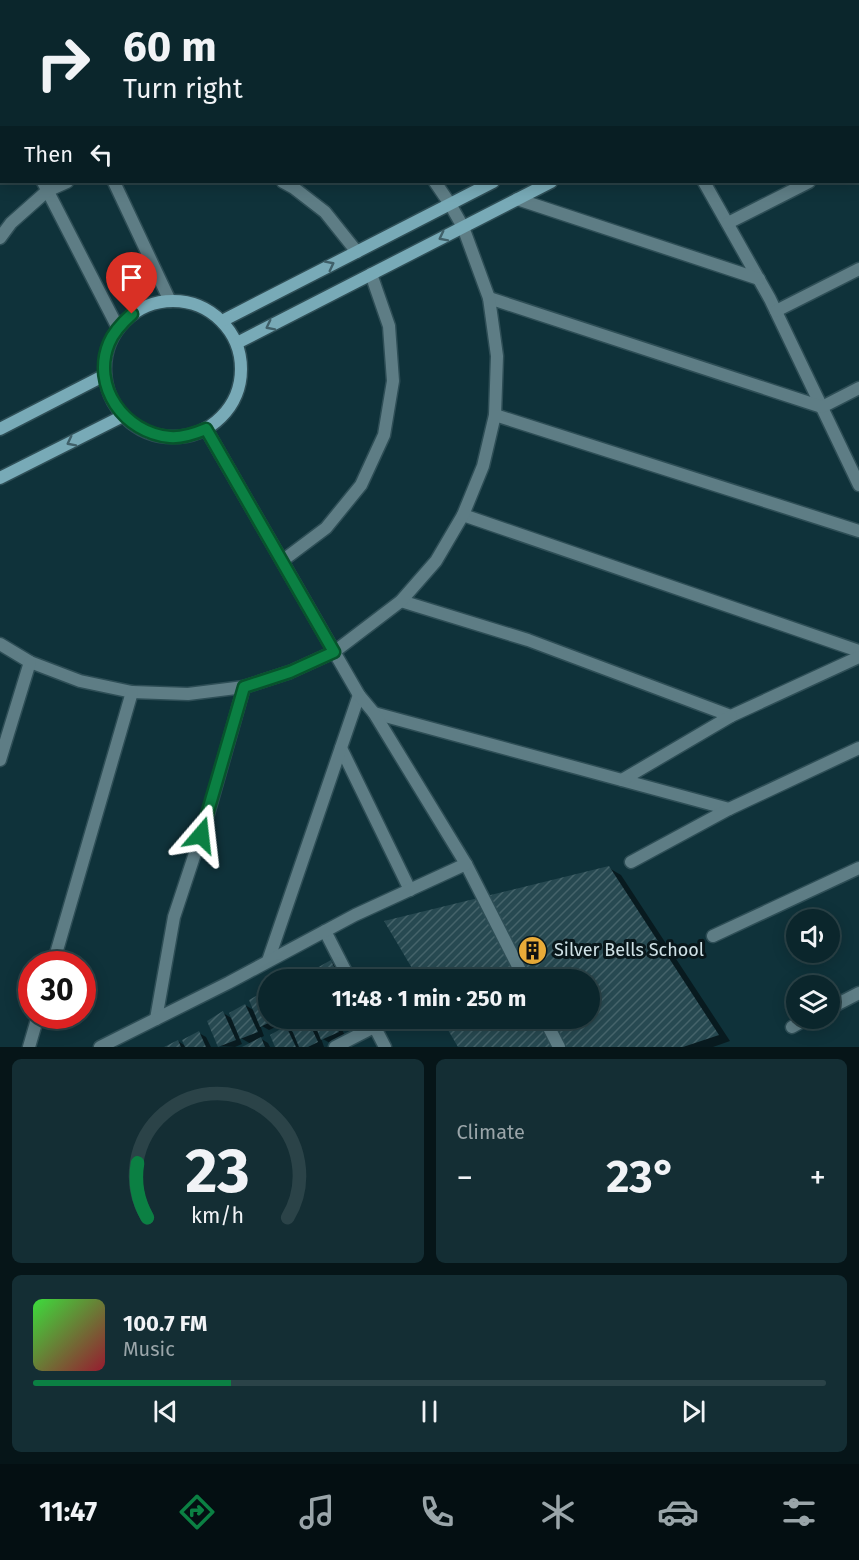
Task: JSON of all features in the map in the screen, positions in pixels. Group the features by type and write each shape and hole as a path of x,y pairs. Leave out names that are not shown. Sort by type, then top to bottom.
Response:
{"street":[{"path":"0,238 45,186 62,183"},
{"path":"114,183 170,301"},
{"path":"285,183 325,212 357,252"},
{"path":"0,644 30,662 80,681 132,692 188,694 244,687 290,672 334,652 401,601 436,561 464,515 483,466 495,415 497,356 489,298 463,227 436,183"},
{"path":"222,321 491,183"},
{"path":"237,343 549,183"},
{"path":"706,183 776,311 859,485"},
{"path":"728,223 807,183"},
{"path":"45,186 118,328"},
{"path":"517,199 759,279"},
{"path":"776,311 859,269"},
{"path":"282,561 326,528 361,485 384,435 393,381 390,337 389,326 371,274"},
{"path":"489,298 822,406 859,388"},
{"path":"170,301 189,302 207,309 222,321 231,331 237,343 242,363 240,382 234,401 222,417 206,429 189,435 171,437 154,434 137,427 123,416 111,397 105,375 105,358 118,328 132,314 150,304 170,301"},
{"path":"0,429 105,375"},
{"path":"495,415 859,531"},
{"path":"0,478 123,416"},
{"path":"206,429 359,695 374,714 466,864 519,969"},
{"path":"464,515 859,651"},
{"path":"401,601 528,640 731,716"},
{"path":"622,780 731,716 859,657"},
{"path":"0,760 30,662"},
{"path":"156,1019 174,917 208,814 244,687"},
{"path":"57,951 132,692"},
{"path":"268,961 359,695"},
{"path":"374,714 729,809"},
{"path":"341,748 410,890"},
{"path":"631,862 729,809 859,748"},
{"path":"100,1047 355,915 466,864"},
{"path":"713,936 859,868"},
{"path":"325,931 344,969"},
{"path":"840,1003 859,993"},
{"path":"29,1047 34,1029"},
{"path":"335,1047 363,1029"},
{"path":"375,1029 385,1047"},
{"path":"550,1029 559,1047"}],"building":[{"name":"Silver Bells School","path":"609,866 719,1035 683,1047 458,1047 447,1029 600,1029 600,969 412,969 384,921"},
{"path":"331,960 335,969 315,969"},
{"path":"258,995 258,1022 249,1000"},
{"path":"245,1004 258,1032 240,1039 229,1013"},
{"path":"223,1011 236,1040 218,1047 207,1021"},
{"path":"281,1029 287,1029 296,1047 275,1047 270,1035"},
{"path":"292,1029 312,1029 318,1042 308,1047 299,1047"},
{"path":"316,1029 338,1029 339,1032 321,1040"},
{"path":"199,1031 206,1047 185,1047 182,1040"},
{"path":"261,1037 265,1047 242,1047"},
{"path":"178,1040 181,1047 164,1047"}],"place":[{"name":"Silver Bells School","path":"533,950"}],"route":[{"path":"132,314 118,328 105,358 105,375 114,404 123,416 137,427 154,434 171,437 189,435 206,429 334,652 290,672 244,687 201,835"}]}
